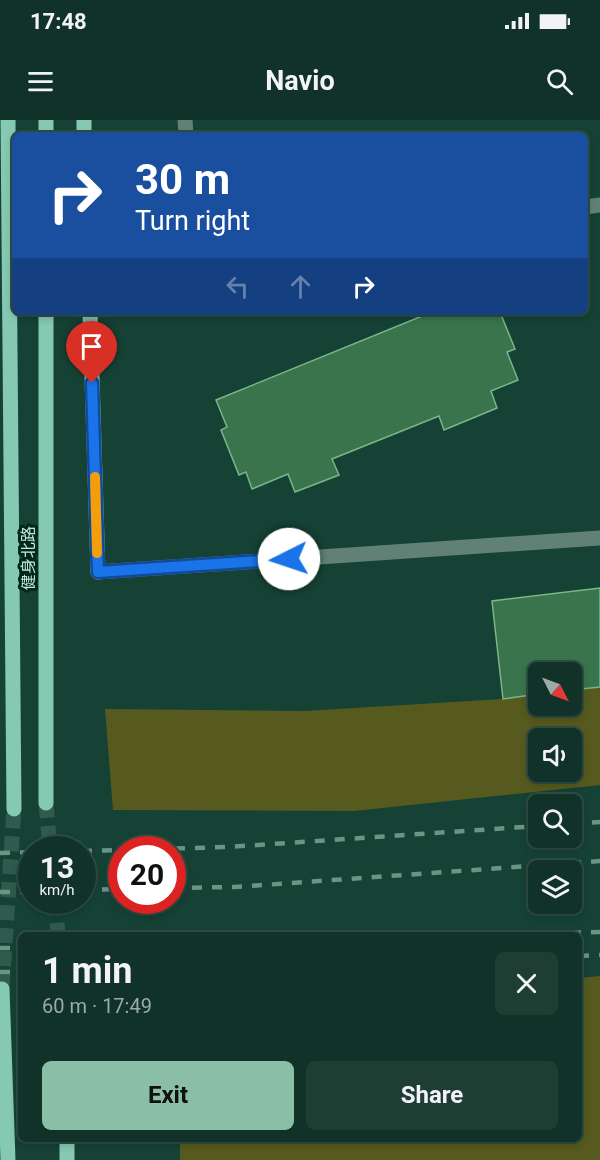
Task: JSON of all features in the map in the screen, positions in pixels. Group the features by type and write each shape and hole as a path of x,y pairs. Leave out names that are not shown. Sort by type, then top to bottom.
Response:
{"main road":[{"name":"健身北路","path":"8,120 14,809"},
{"name":"健身北路","path":"46,315 46,803"},
{"path":"90,315 98,572"},
{"path":"2,989 8,1160"},
{"path":"67,1142 68,1160"}],"lane":[{"path":"98,572 600,538"}],"shaded area":[{"path":"600,687 600,785 354,811 113,810 105,709 305,711 503,699 528,695 528,716 582,716 582,689"},
{"path":"600,976 600,1160 180,1160 180,1142 582,1142 582,978"}],"building":[{"path":"425,315 501,315 515,349 507,352 518,380 491,391 497,408 444,430 439,416 332,459 339,475 295,492 288,474 252,489 246,472 239,475 221,430 227,427 216,400"},
{"path":"600,588 600,687 582,689 582,662 528,662 528,695 503,699 492,601"}],"tunnel":[{"path":"46,803 49,836"},
{"path":"2,989 14,809"},
{"path":"56,914 58,932"}],"railway":[{"path":"582,823 600,822"},
{"path":"186,848 528,827"},
{"path":"96,851 108,850"},
{"path":"0,853 18,852"},
{"path":"186,888 235,887 600,861"},
{"path":"96,890 108,889"},
{"path":"0,892 18,892"},
{"path":"582,933 600,932"},
{"path":"0,948 18,948"},
{"path":"582,956 600,955"},
{"path":"0,972 18,972"}],"slow traffic":[{"path":"95,477 97,553"}],"route":[{"path":"92,383 98,572 289,559"}]}
